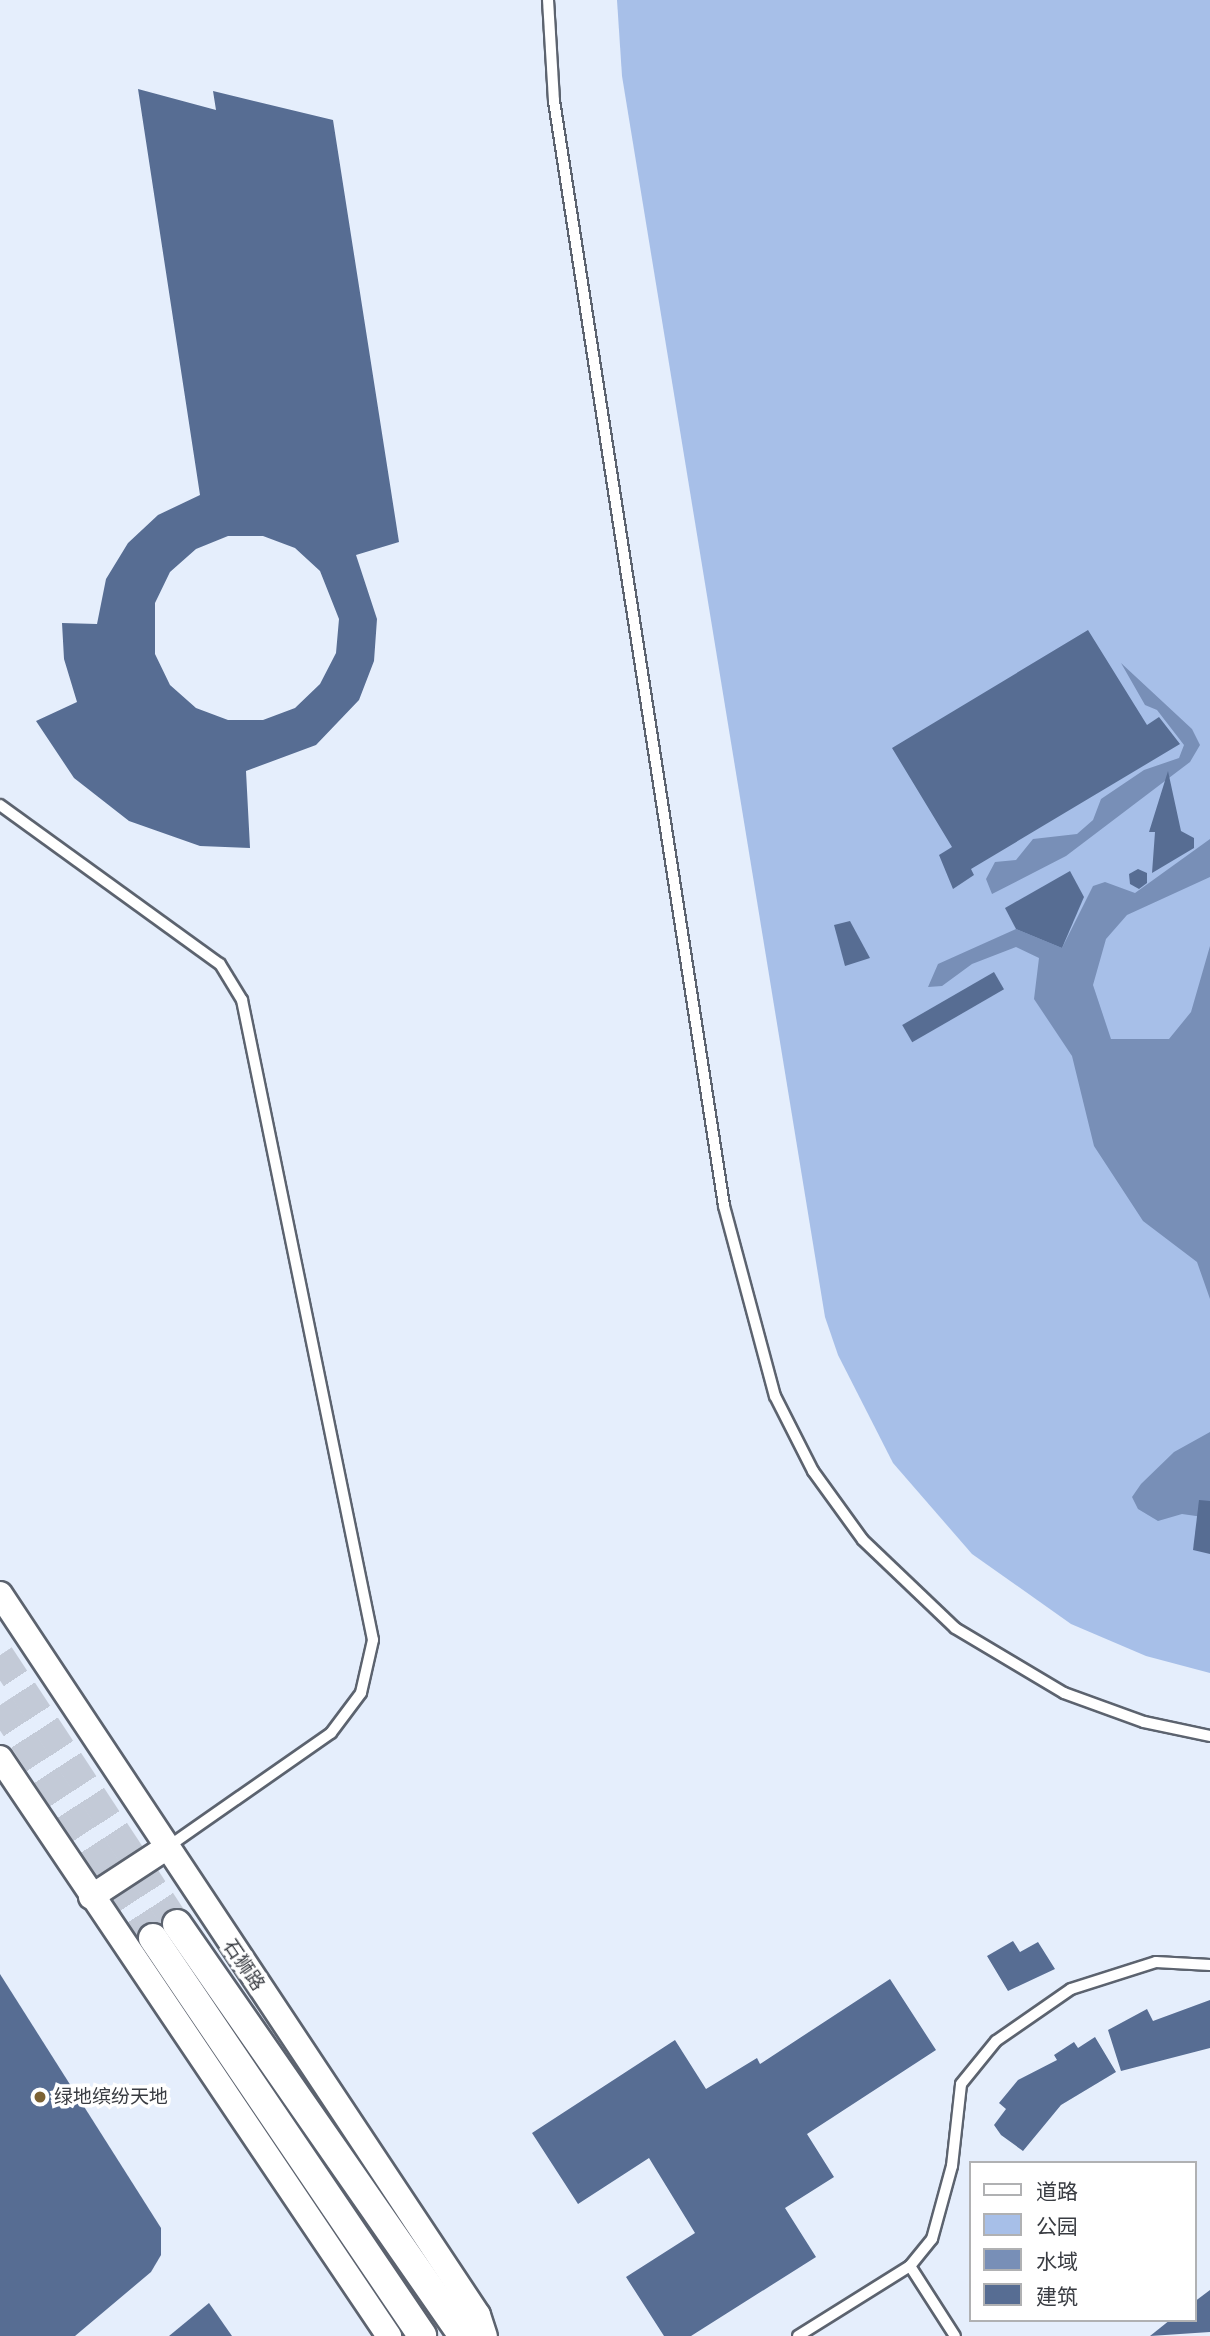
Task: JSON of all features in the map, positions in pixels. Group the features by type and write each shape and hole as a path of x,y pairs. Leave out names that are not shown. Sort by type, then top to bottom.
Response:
{"main road":[{"name":"石狮路","path":"177,1924 464,2336"},
{"path":"153,1938 422,2336"}],"street":[{"name":"石狮路","path":"0,1594 478,2315 485,2336"},
{"path":"0,1758 91,1897 389,2336"},
{"path":"91,1897 166,1848"}],"lane":[{"path":"548,0 552,88 724,1206 775,1396 813,1471 863,1540 955,1628 1064,1693 1144,1722 1210,1736"},
{"path":"0,804 220,964 242,1000 373,1640 361,1693 331,1733 166,1848"},
{"path":"797,2336 909,2266 932,2239 953,2166 961,2084 996,2041 1071,1989 1156,1962 1210,1965"},
{"path":"909,2266 955,2336"}],"green space":[{"path":"617,0 1210,0 1210,1673 1146,1656 1071,1624 972,1554 893,1463 838,1355 825,1317 622,76"}],"water":[{"path":"1121,663 1192,729 1200,745 1190,762 1066,856 992,894 986,879 995,862 1016,860 1033,839 1077,834 1093,820 1101,799 1144,770 1179,758 1184,745 1157,710 1145,705"},
{"path":"1210,839 1210,877 1127,915 1106,939 1093,985 1111,1039 1169,1039 1191,1012 1210,946 1210,1299 1197,1262 1143,1221 1094,1146 1072,1056 1034,999 1039,958 1016,947 972,964 942,986 928,987 938,964 1016,929 1062,948 1093,886 1105,882 1135,893"},
{"path":"1210,1432 1210,1518 1182,1514 1158,1521 1138,1509 1132,1497 1141,1484 1174,1452"}],"building":[{"path":"138,89 216,110 213,91 333,120 399,542 356,555 377,619 374,661 359,700 316,745 246,771 250,848 200,846 129,821 74,778 36,721 77,702 64,659 62,623 97,624 106,579 128,543 158,515 200,495","holes":["228,536 263,536 295,548 320,571 339,619 336,653 320,684 295,708 263,720 228,720 196,708 170,685 155,654 155,603 170,572 196,549"]},
{"path":"1088,630 1147,725 1159,717 1180,744 971,869 974,875 953,889 939,855 952,847 892,748"},
{"path":"1168,771 1181,831 1194,838 1194,848 1152,873 1155,832 1149,832"},
{"path":"1138,869 1147,873 1147,883 1139,889 1130,884 1129,874"},
{"path":"1070,871 1084,897 1062,948 1016,929 1005,908"},
{"path":"850,921 870,958 845,966 834,925"},
{"path":"994,972 1004,989 912,1042 902,1025"},
{"path":"1199,1500 1210,1501 1210,1554 1193,1550"},
{"path":"1013,1941 1020,1952 1038,1942 1055,1969 1008,1991 987,1956"},
{"name":"绿地缤纷天地","path":"0,1974 161,2228 161,2255 151,2272 75,2336 0,2336"},
{"path":"890,1979 936,2050 807,2134 834,2177 785,2208 816,2257 691,2336 664,2336 626,2277 695,2233 649,2158 578,2204 532,2133 675,2040 706,2089 757,2058 760,2064"},
{"path":"1210,2000 1210,2048 1121,2071 1108,2030 1147,2009 1153,2021"},
{"path":"1095,2037 1116,2072 1061,2105 1023,2151 1001,2135 994,2125 1006,2109 999,2103 1018,2080 1057,2060 1054,2055 1074,2042 1078,2048"},
{"path":"1210,2290 1210,2332 1150,2336 1168,2322 1196,2322 1196,2300"},
{"path":"209,2303 232,2336 169,2336"}],"tunnel":[{"path":"0,1655 177,1924"},
{"path":"0,1705 153,1938"}],"place":[{"name":"绿地缤纷天地","path":"40,2097"}]}
